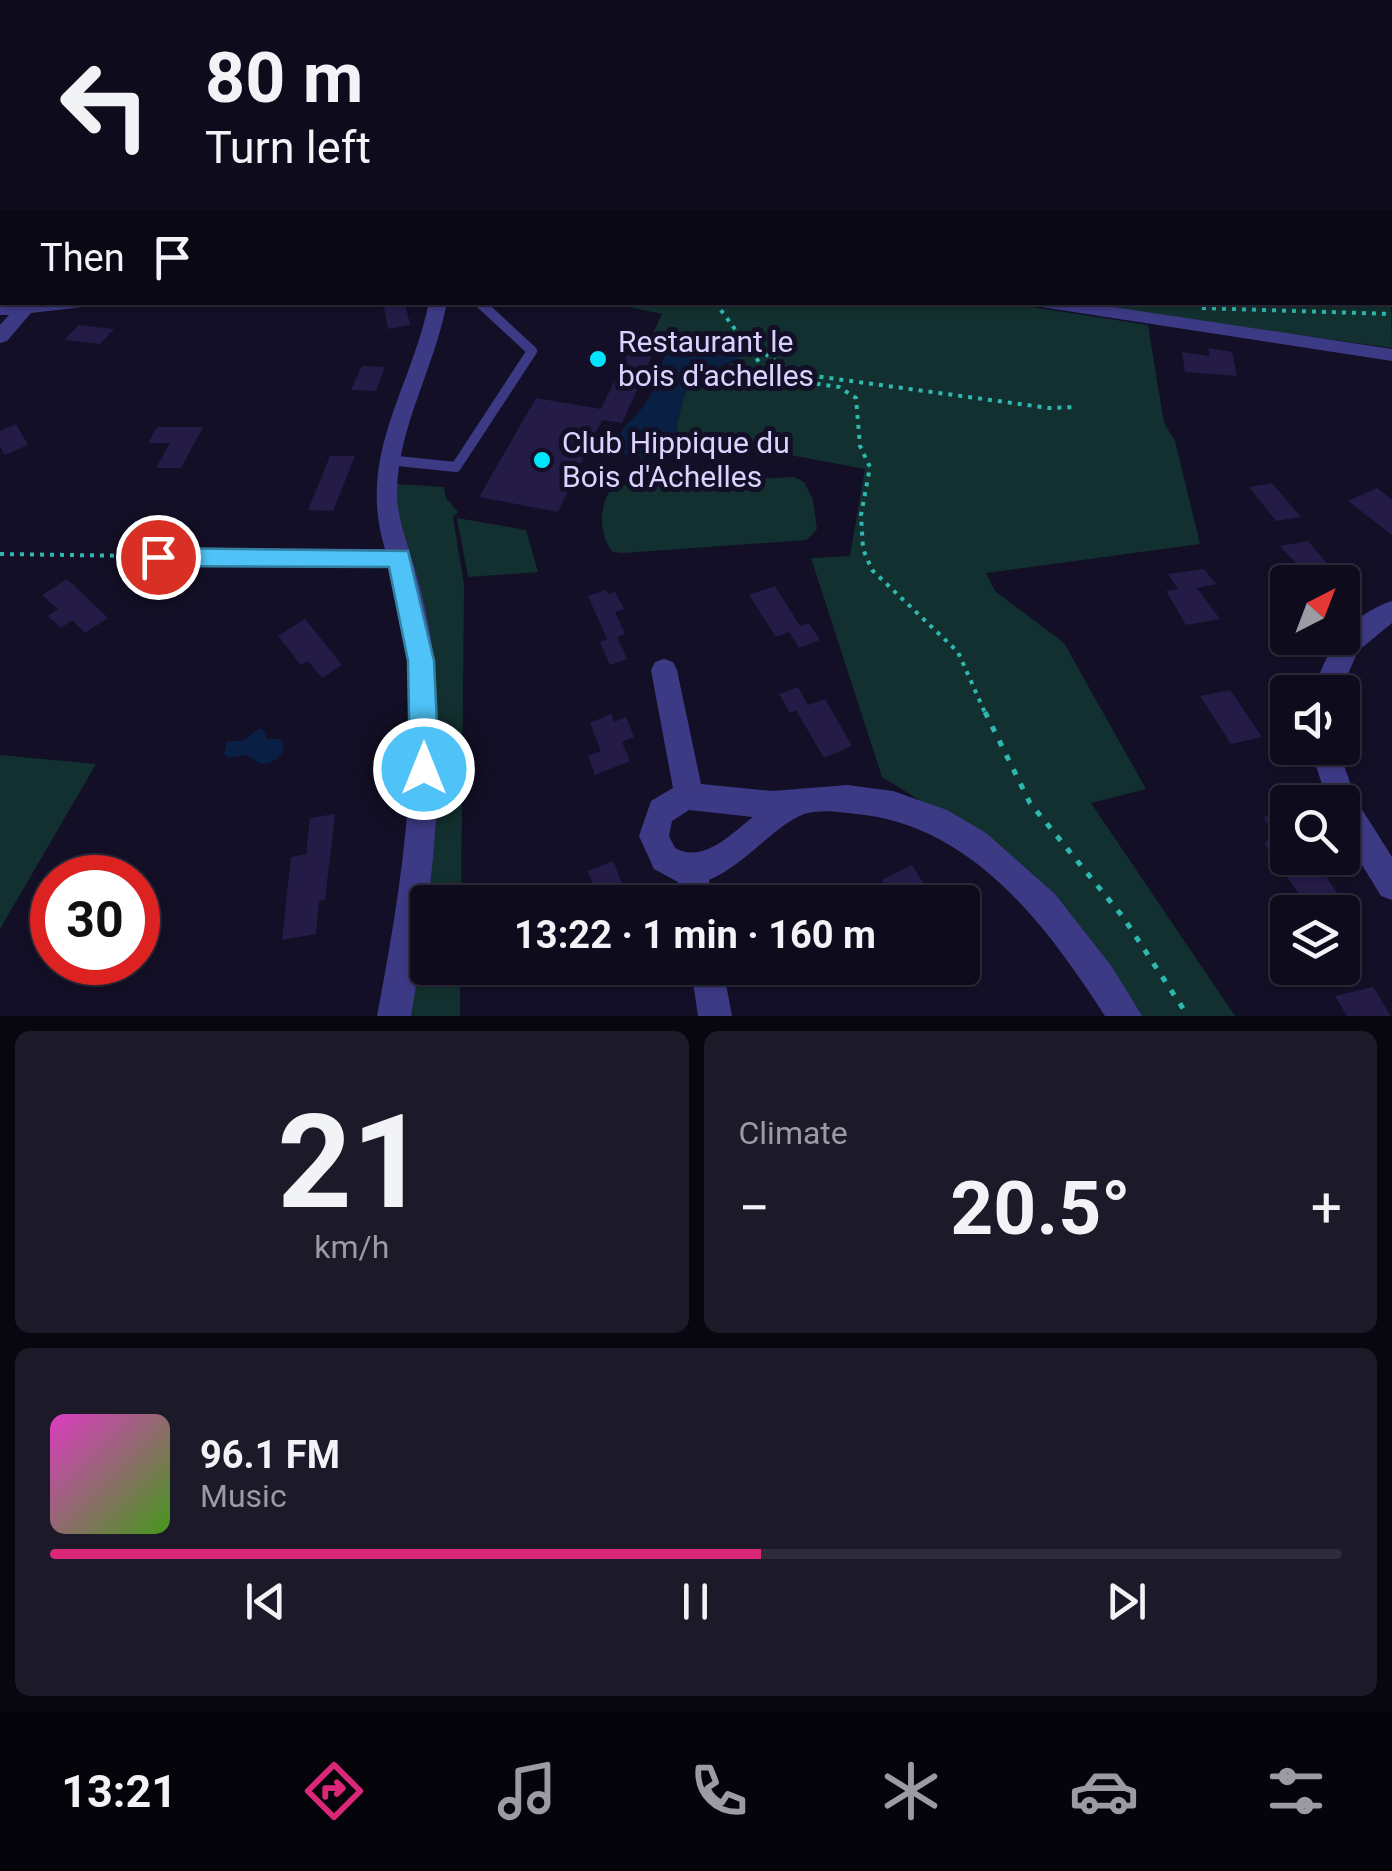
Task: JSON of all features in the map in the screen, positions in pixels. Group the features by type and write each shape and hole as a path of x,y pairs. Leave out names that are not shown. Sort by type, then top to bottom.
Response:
{"street":[{"path":"0,310 54,305"},
{"path":"394,1016 412,912 424,769 421,661 386,511 388,460 433,331 437,305"},
{"path":"1060,305 1392,355"},
{"path":"0,337 25,308"},
{"path":"158,557 400,558"},
{"path":"1332,675 1348,641 1392,611"},
{"path":"664,670 688,796"},
{"path":"797,802 716,859 692,869 678,866 659,852 652,829 668,804 688,796 773,804 844,798 878,802 947,828 985,850 1054,916 1125,1016"},
{"path":"1360,833 1392,886"},
{"path":"692,869 694,885"},
{"path":"710,985 715,1016"}],"lane":[{"path":"388,460 456,468 532,351 482,305"}],"path":[{"path":"717,305 770,377 839,386 856,398 860,446 870,467 861,515 866,560 958,652 1009,767 1030,803 1124,917 1188,1016"},
{"path":"1194,308 1392,314"},
{"path":"745,339 782,366 807,375 1048,408 1075,407"},
{"path":"0,554 158,557"}],"green space":[{"path":"619,305 1019,305 1148,325 1164,423 1175,441 1200,544 986,573 995,591 1064,643 1146,789 1091,803 1235,1016 1139,1016 987,842 882,777 811,558 850,556 865,469 699,438 679,438 676,426 687,384 701,373 733,363 740,354 732,337 691,332 677,338 664,357 644,353 662,314"},
{"path":"1083,305 1391,305 1392,348"},
{"path":"794,477 804,482 813,500 817,529 807,540 623,553 613,552 608,545 603,506 619,485"},
{"path":"396,484 444,487 446,498 458,512 453,517 464,585 461,885 424,885"},
{"path":"457,518 526,530 538,572 468,577"},
{"path":"0,755 96,764 43,855 30,855 30,877 0,929"},
{"path":"411,985 460,985 460,1016 406,1016"}],"water":[{"path":"685,334 732,337 739,358 689,380 676,426 679,441 667,454 644,458 618,452 614,441 649,398 670,347"},
{"path":"260,728 266,739 284,743 277,759 261,764 247,755 229,758 224,754 227,741 243,741"}],"building":[{"path":"384,305 406,305 410,325 388,329"},
{"path":"79,325 114,329 100,344 64,340"},
{"path":"1208,348 1232,352 1237,376 1185,372 1182,352 1210,356"},
{"name":"Club Hippique du Bois d'Achelles","path":"627,355 652,356 622,423 602,420 558,512 479,497 536,398 601,409"},
{"path":"362,366 385,367 376,391 351,390"},
{"path":"16,424 28,445 5,455 0,447 0,431"},
{"path":"157,427 203,427 181,468 156,468 170,443 148,443"},
{"path":"330,456 355,456 333,511 308,510"},
{"path":"1272,483 1301,517 1276,521 1249,487"},
{"path":"1377,488 1392,500 1392,535 1348,501"},
{"path":"1308,541 1328,565 1297,565 1280,546"},
{"path":"1204,569 1216,584 1197,588 1220,619 1186,625 1166,591 1178,589 1168,574"},
{"path":"67,579 108,618 85,633 72,620 61,628 48,616 58,609 42,595"},
{"path":"775,586 800,626 809,623 820,640 799,648 789,632 776,637 749,595"},
{"path":"606,590 608,594 615,592 624,609 615,612 625,634 617,637 627,659 610,665 600,642 607,639 588,596"},
{"path":"305,619 342,665 322,678 308,661 301,665 278,636"},
{"path":"798,687 808,705 825,699 852,746 824,758 796,710 790,713 779,694"},
{"path":"1230,690 1262,737 1231,744 1200,696"},
{"path":"611,714 614,722 626,717 634,737 622,742 630,761 595,775 588,756 601,751 590,723"},
{"path":"335,814 325,900 319,901 316,934 282,940 291,857 306,854 310,818"},
{"path":"613,861 623,885 593,885 588,871"},
{"path":"912,865 924,885 885,885 882,880"},
{"path":"1286,875 1325,875 1338,895 1300,895"},
{"path":"1373,987 1391,1016 1347,1016 1335,996"}],"place":[{"name":"Restaurant le bois d'achelles","path":"598,359"},
{"name":"Club Hippique du Bois d'Achelles","path":"542,460"}],"route":[{"path":"158,557 400,558 421,661 424,769"}]}
